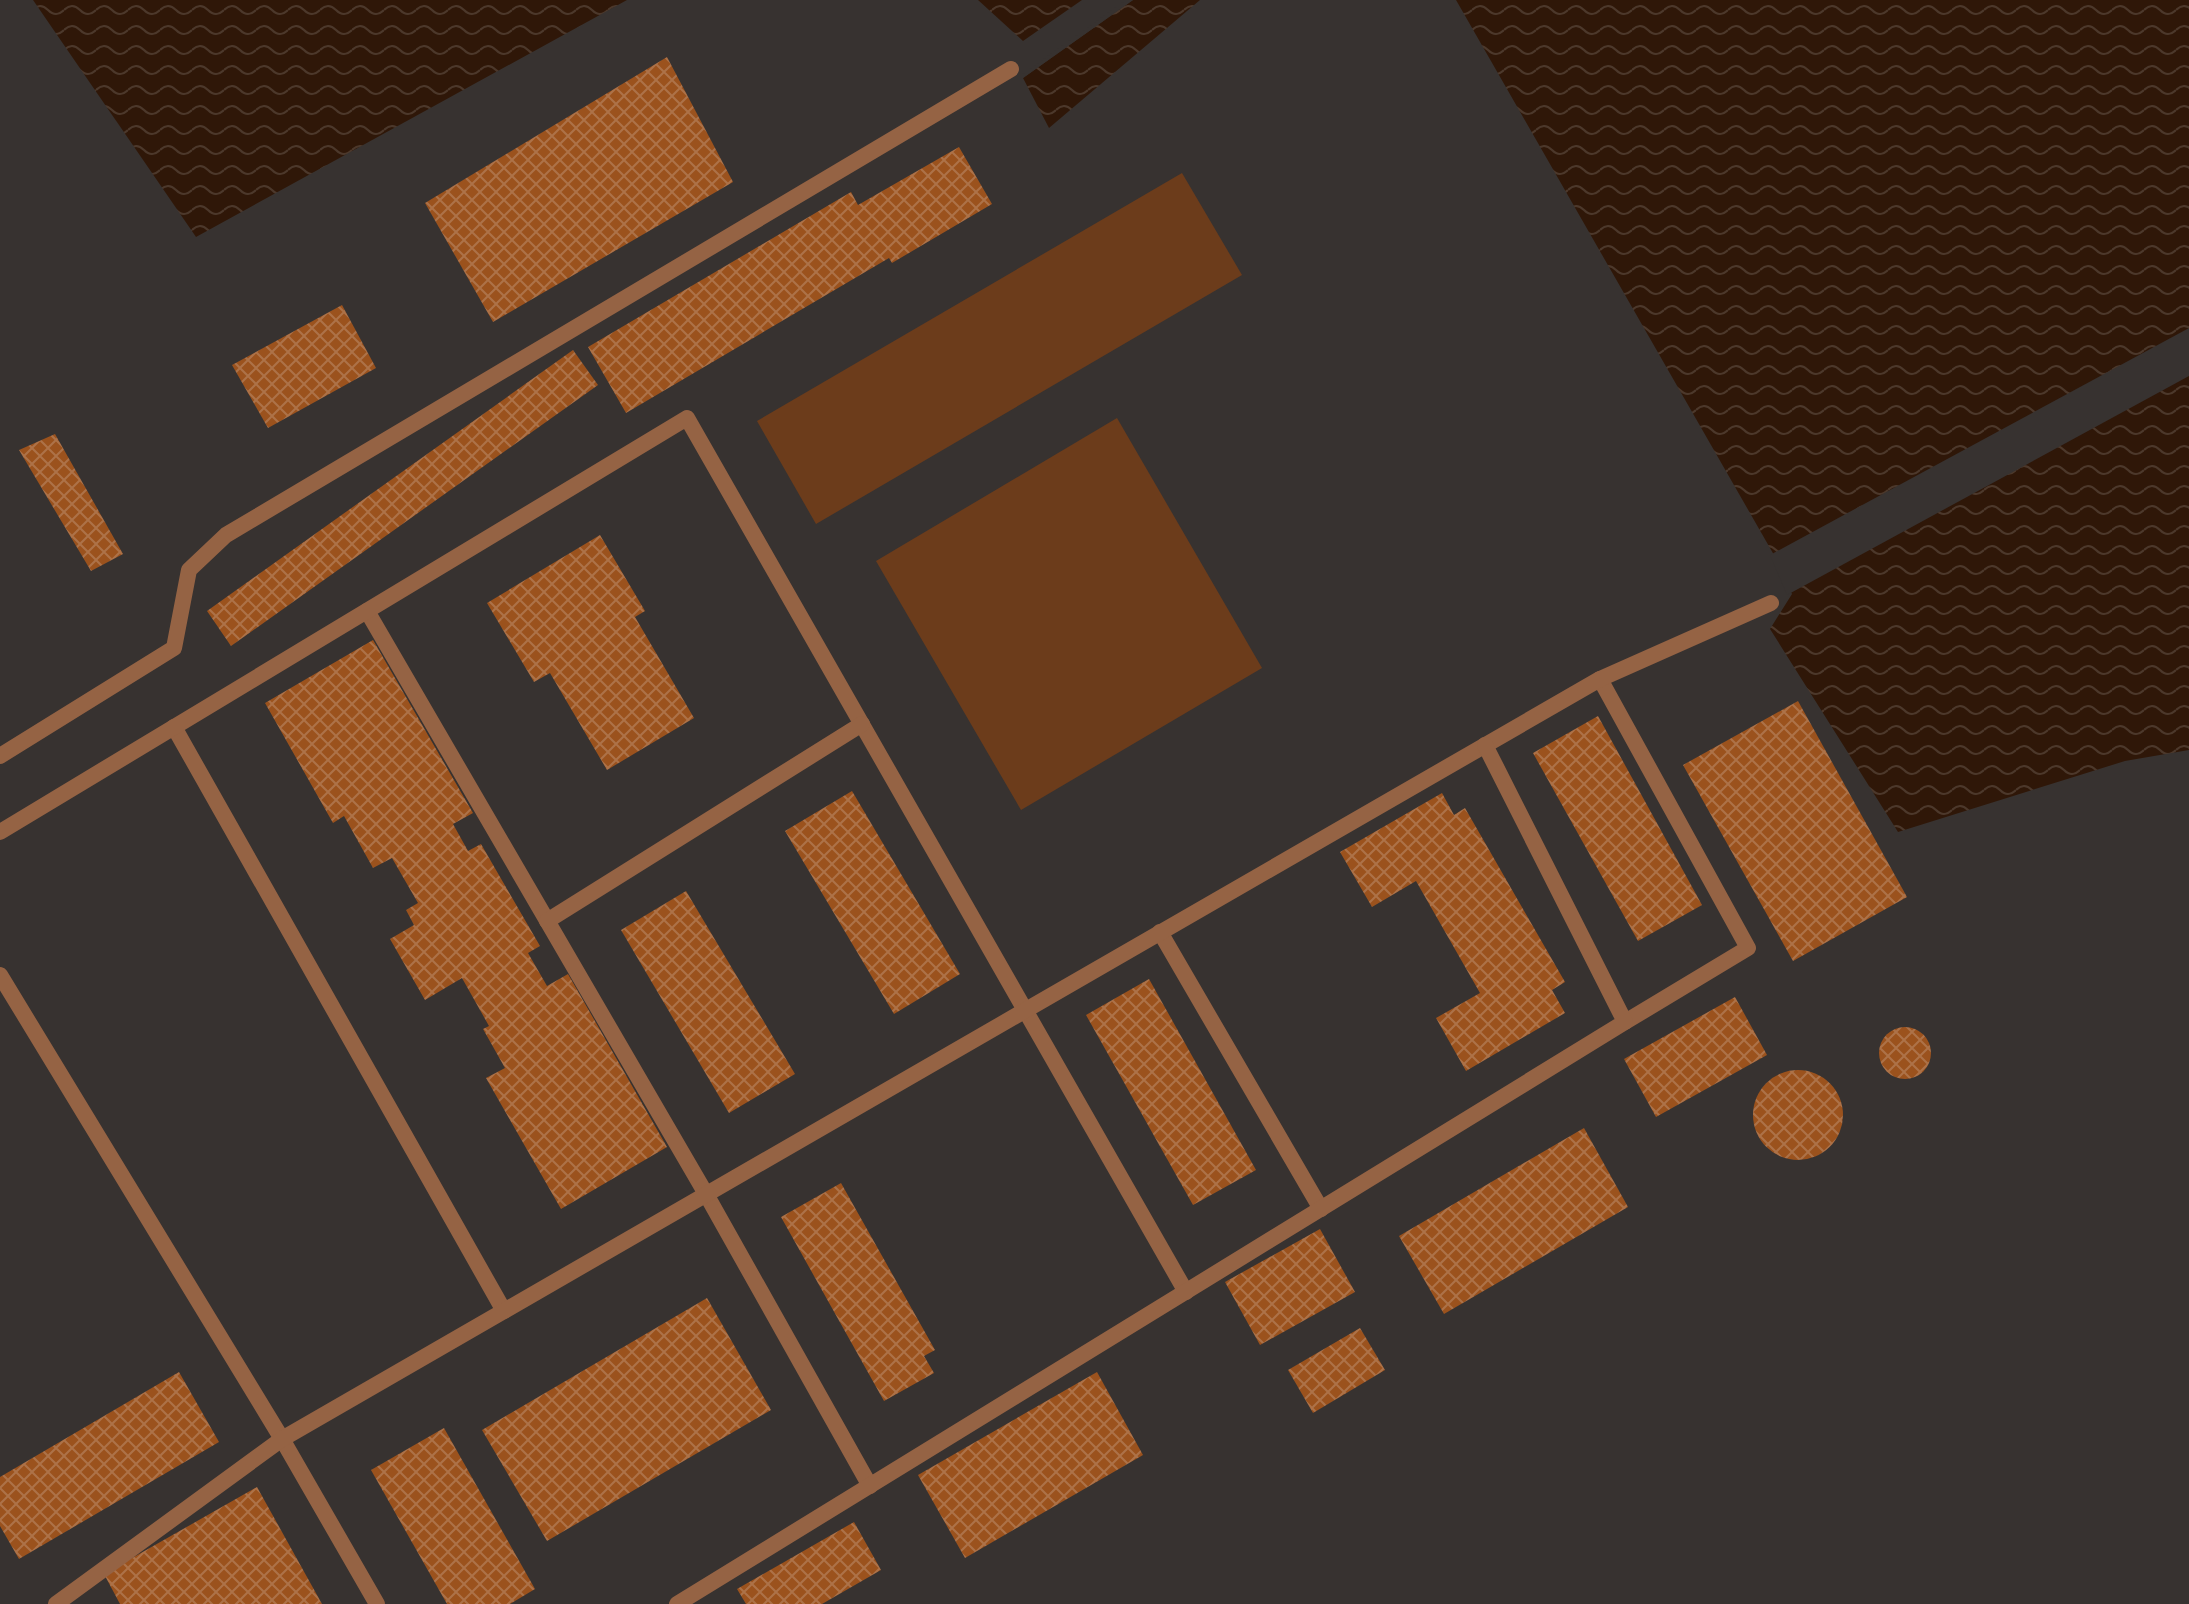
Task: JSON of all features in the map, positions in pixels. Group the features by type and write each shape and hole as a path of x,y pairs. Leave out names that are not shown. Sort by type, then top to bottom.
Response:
{"street":[{"path":"0,756 174,648 189,570 226,535 1011,69"},
{"path":"0,832 687,418 1186,1292"},
{"path":"56,1604 282,1439 1600,679 1771,603"},
{"path":"367,611 706,1194 870,1486"},
{"path":"677,1604 1748,948 1600,679"},
{"path":"547,921 862,724"},
{"path":"174,727 504,1311"},
{"path":"1485,745 1625,1022"},
{"path":"1160,932 1321,1209"},
{"path":"0,975 282,1439 377,1604"}],"shaded area":[{"path":"1182,173 1242,275 816,524 757,421"},
{"path":"1117,418 1262,668 1021,810 876,561"}],"water":[{"path":"33,0 627,0 196,237"},
{"path":"978,0 1082,0 1023,41"},
{"path":"1133,0 1200,0 1049,128 1023,78"},
{"path":"1456,0 2189,0 2189,750 2125,761 1898,832 1770,629 1792,594 1774,555"}],"pier":[{"path":"1126,0 1133,0 1023,78 1020,76"},
{"path":"2189,328 2189,376 1787,595 1770,555"}],"building":[{"path":"667,57 733,182 493,322 425,203"},
{"path":"959,147 992,204 892,263 889,258 626,413 588,347 851,192 858,205"},
{"path":"342,305 376,368 268,428 232,365"},
{"path":"573,350 598,385 231,646 207,611"},
{"path":"55,434 123,554 91,571 19,450"},
{"path":"600,535 645,611 635,617 694,718 607,770 550,673 534,682 487,603"},
{"path":"373,640 473,813 453,824 468,851 481,844 540,946 528,953 547,986 568,974 667,1147 561,1209 486,1078 505,1068 483,1029 489,1026 462,978 425,1000 390,939 414,925 406,910 418,903 392,858 373,868 344,816 333,823 265,703"},
{"path":"1798,701 1907,897 1793,961 1683,765"},
{"path":"1598,716 1702,905 1638,941 1533,753"},
{"path":"852,791 960,974 894,1014 785,831"},
{"path":"1442,793 1454,815 1465,808 1565,982 1552,990 1565,1013 1466,1071 1436,1018 1480,993 1416,881 1372,907 1340,852"},
{"path":"686,891 795,1074 729,1113 621,930"},
{"path":"1149,979 1256,1170 1193,1205 1086,1015"},
{"path":"1735,997 1767,1055 1656,1117 1624,1059"},
{"path":"1905,1027 1923,1035 1931,1053 1923,1071 1905,1079 1887,1071 1879,1053 1887,1035"},
{"path":"1798,1070 1815,1074 1830,1083 1839,1098 1843,1115 1839,1132 1830,1147 1815,1156 1798,1160 1781,1156 1766,1147 1757,1132 1753,1115 1757,1098 1766,1083 1781,1074"},
{"path":"1584,1128 1628,1207 1444,1314 1399,1236"},
{"path":"841,1183 935,1350 924,1356 934,1373 884,1401 781,1217"},
{"path":"1320,1229 1355,1292 1260,1345 1225,1282"},
{"path":"707,1298 771,1410 547,1541 482,1430"},
{"path":"1360,1328 1385,1370 1313,1413 1288,1370"},
{"path":"179,1372 219,1442 19,1559 0,1526 0,1477"},
{"path":"1097,1372 1143,1455 965,1558 918,1475"},
{"path":"444,1428 535,1589 510,1604 447,1604 371,1470"},
{"path":"257,1487 322,1604 120,1604 104,1574"},
{"path":"854,1522 881,1570 822,1604 746,1604 737,1589"}]}
